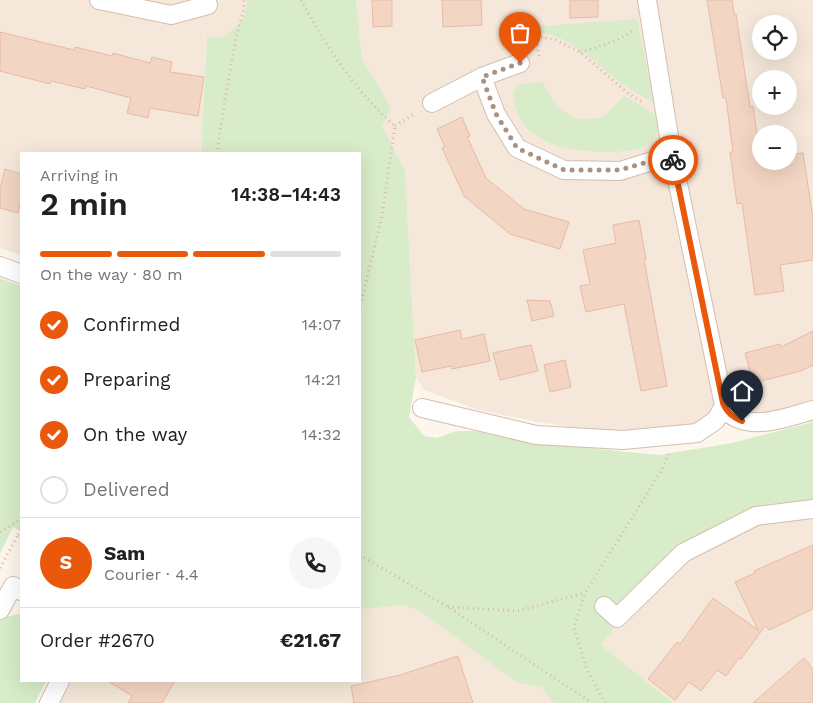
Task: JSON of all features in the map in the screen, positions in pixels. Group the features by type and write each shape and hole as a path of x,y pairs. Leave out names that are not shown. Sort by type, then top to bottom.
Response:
{"street":[{"path":"99,0 171,15 208,5"},
{"path":"647,0 672,155 725,410 742,421 770,422 813,410"},
{"path":"432,104 482,77 520,63"},
{"path":"482,77 496,114 517,148 564,170 620,170 672,155"},
{"path":"0,266 20,274"},
{"path":"422,408 536,435 623,440 697,433 716,420 721,411 725,410"},
{"path":"604,606 617,618 684,553 756,516 813,508"},
{"path":"0,610 13,586 20,590"},
{"path":"49,703 60,682"}],"path":[{"path":"217,152 222,112 244,0"},
{"path":"301,0 327,46 376,110 395,126"},
{"path":"580,52 598,48 620,39 643,23 650,21"},
{"path":"520,63 540,62 536,36 556,40 580,52 630,94 654,109 665,111"},
{"path":"395,126 432,104"},
{"path":"361,302 382,216 395,126"},
{"path":"605,703 587,670 574,628 585,593 663,468 675,435"},
{"path":"0,532 20,521"},
{"path":"0,568 20,536"},
{"path":"361,556 448,607 592,703"},
{"path":"448,607 517,611 585,593 604,606"}],"shaded area":[{"path":"0,0 247,0 247,9 237,28 223,38 207,36 201,152 20,152 20,255 0,248"},
{"path":"356,0 813,0 813,403 769,415 710,416 694,426 623,435 538,422 479,410 424,390 416,377 405,171 382,126 390,107 362,59"},
{"path":"813,499 813,703 673,703 601,645 680,545 752,507"},
{"path":"403,605 420,611 516,682 542,688 554,703 58,703 68,682 361,682 361,606 364,608"}],"green space":[{"path":"247,0 356,0 362,59 391,107 382,126 405,171 416,377 409,417 424,436 437,438 456,431 476,431 528,442 659,455 732,443 813,422 813,499 752,507 680,545 601,645 673,703 554,703 542,688 516,682 420,611 403,605 364,609 361,606 361,152 201,152 207,36 223,38 240,22"},
{"path":"637,19 654,103 622,83 573,45 553,35 542,33 542,26"},
{"path":"542,81 550,96 563,111 576,119 602,118 625,96 657,116 657,133 650,143 643,147 624,151 593,152 577,150 546,141 533,133 523,123 516,109 513,92 519,85"},
{"path":"0,278 20,286 20,530 13,527 0,553"},
{"path":"20,614 20,682 46,682 35,703 0,703 0,621 2,618"}],"building":[{"path":"372,0 392,0 392,26 373,27"},
{"path":"442,0 481,0 482,25 443,27"},
{"path":"570,0 598,0 598,17 570,18"},
{"path":"707,0 732,0 734,14 736,14 750,107 752,106 752,115 754,115 756,125 752,125 752,170 797,170 797,154 803,153 813,218 813,260 780,265 784,291 755,295 742,203 737,204 730,152 733,152 726,98 723,98"},
{"path":"0,32 74,50 75,47 112,56 113,53 150,63 152,57 172,62 170,72 204,77 198,116 150,108 148,118 127,113 131,98 86,86 85,89 51,81 50,84 0,71"},
{"path":"462,117 470,136 467,137 486,178 524,209 569,222 560,249 510,234 464,196 442,148 445,147 437,129"},
{"path":"5,169 20,174 20,204 18,213 0,208 0,189"},
{"path":"639,220 646,259 644,259 667,386 641,391 624,304 586,312 580,286 590,284 583,250 616,243 613,225"},
{"path":"527,300 550,301 554,316 532,321"},
{"path":"460,330 462,339 484,334 490,361 452,369 451,366 422,372 415,340"},
{"path":"813,331 813,365 801,371 753,383 745,353 780,344 781,347"},
{"path":"531,345 538,371 500,380 493,353"},
{"path":"565,360 571,387 550,392 544,365"},
{"path":"813,545 813,609 769,630 765,626 726,676 717,670 701,691 689,682 675,700 648,679 677,642 680,644 713,598 758,630 735,582 755,573 754,571"},
{"path":"458,656 473,703 354,703 351,686 400,675"},
{"path":"804,658 813,669 813,703 753,703"},
{"path":"110,682 174,682 162,703 128,703 132,696"}],"way so far":[{"path":"520,63 482,77 496,114 517,148 564,170 620,170 672,155 673,160"}],"route":[{"path":"673,160 723,403 725,410 742,421"}]}
